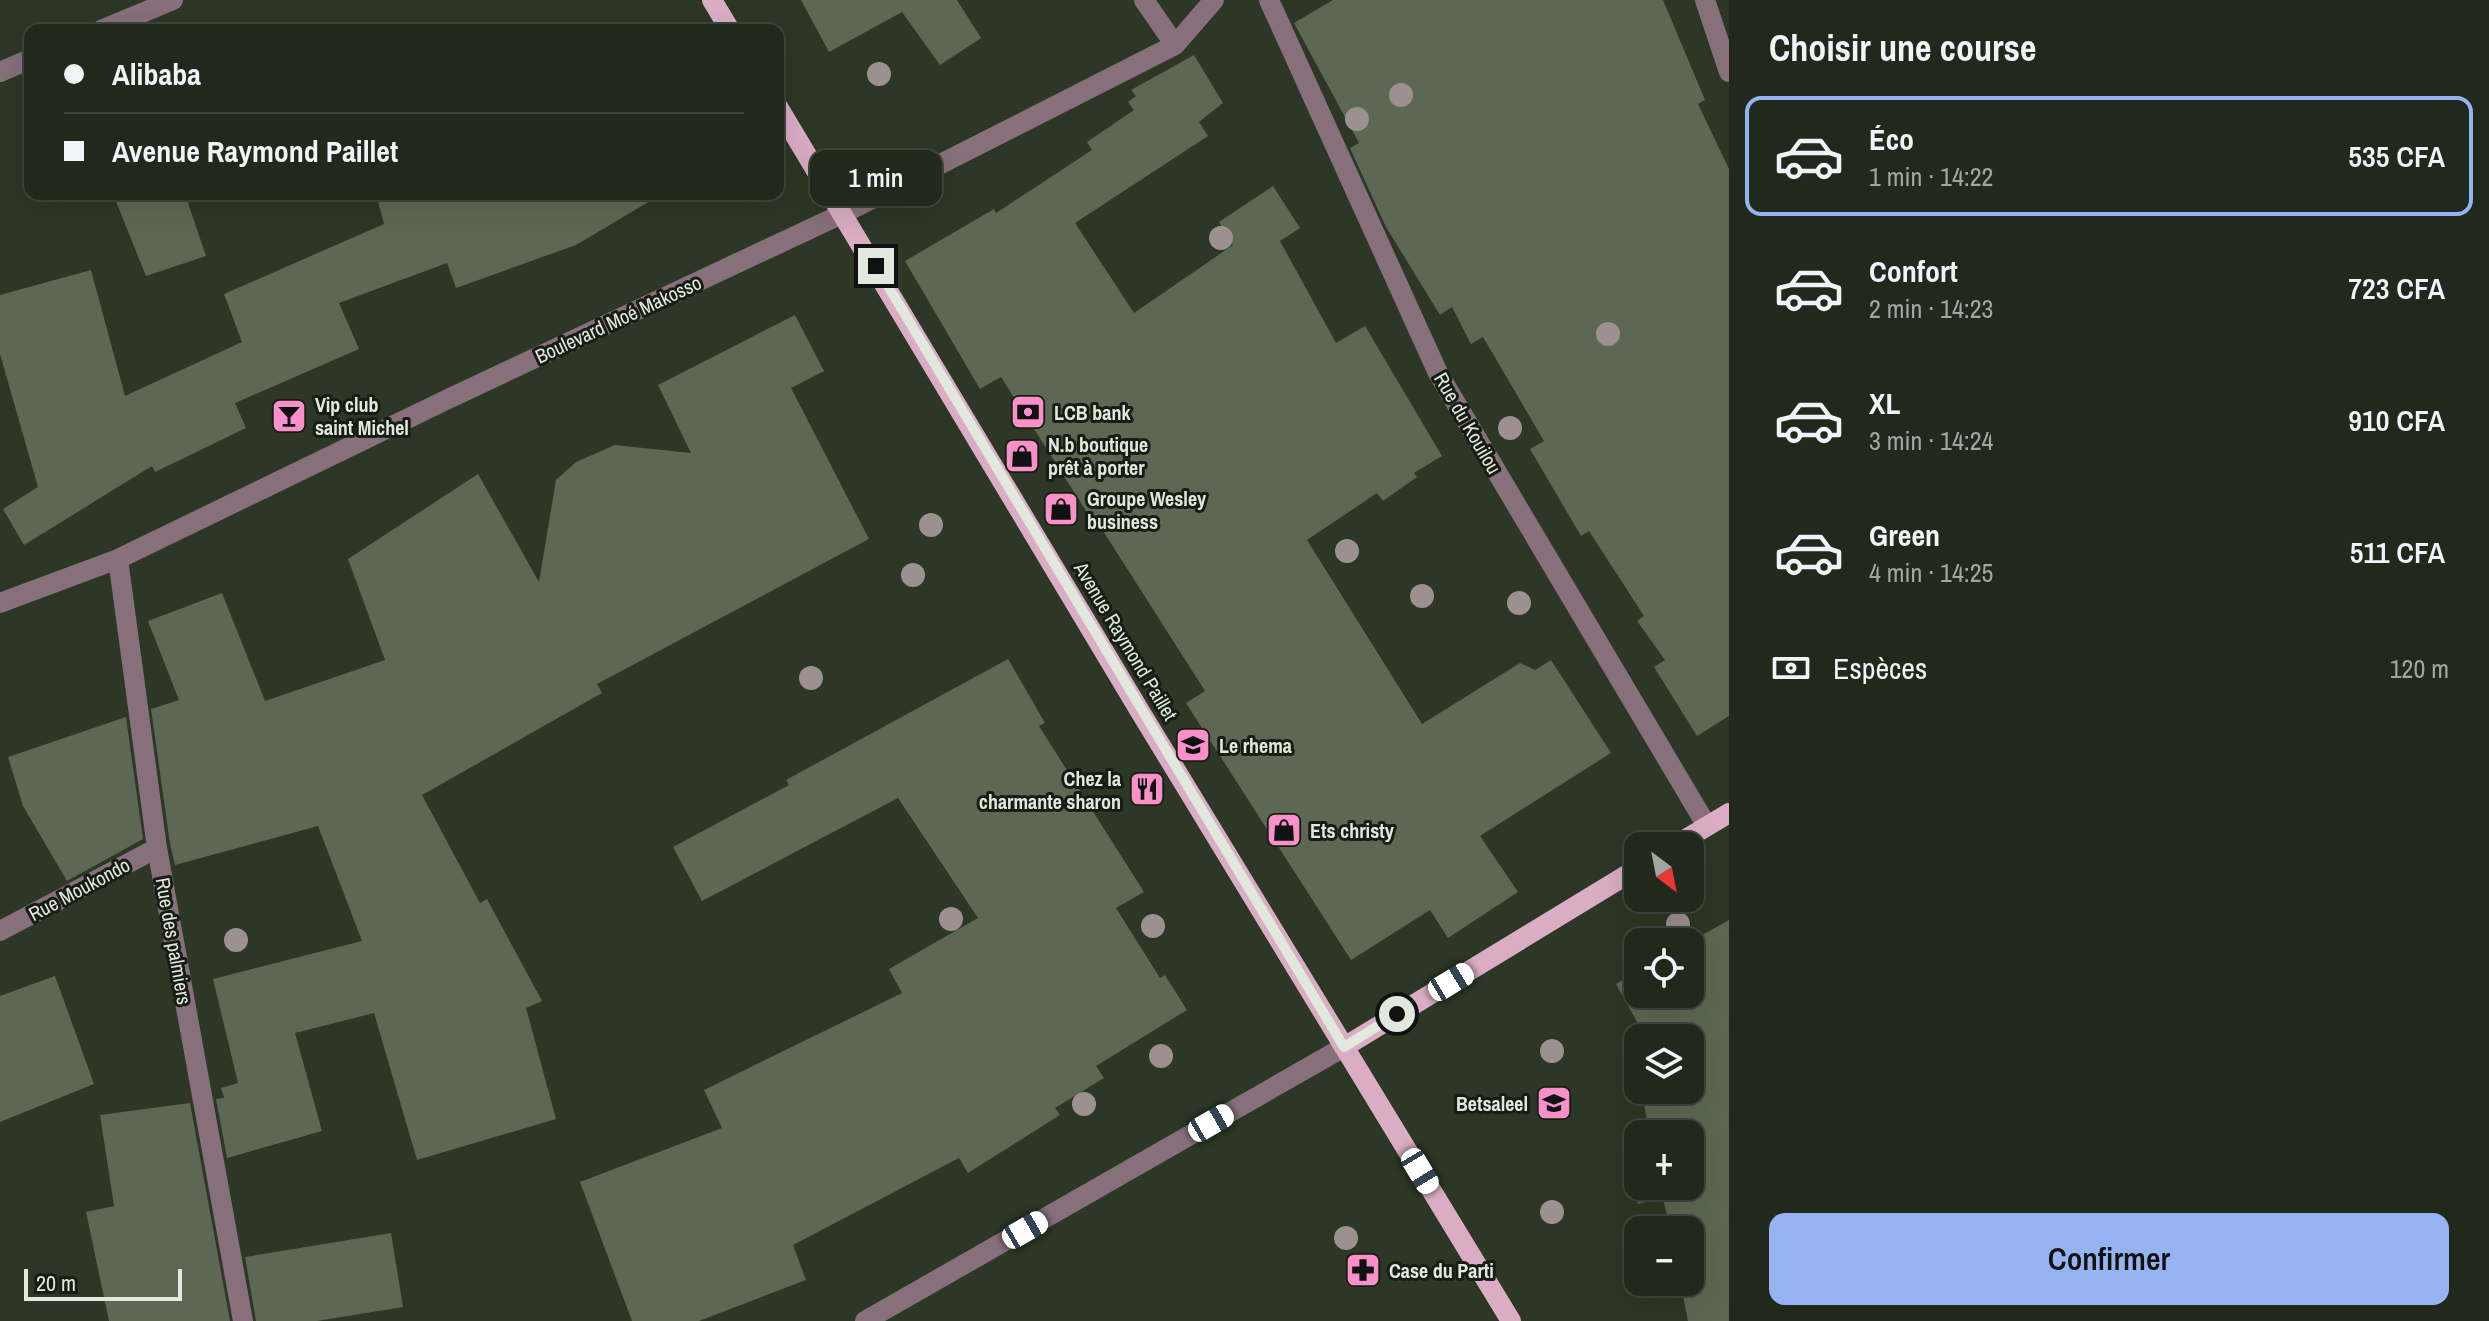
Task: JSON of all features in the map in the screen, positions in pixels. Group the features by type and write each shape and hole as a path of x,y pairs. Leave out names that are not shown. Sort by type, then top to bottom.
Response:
{"main road":[{"path":"712,0 726,24"},
{"name":"Avenue Raymond Paillet","path":"784,117 1511,1321"},
{"path":"1697,832 1729,813"},
{"path":"1344,1047 1624,877"}],"street":[{"path":"115,24 173,0"},
{"path":"1144,0 1175,45"},
{"name":"Boulevard Moé Makosso","path":"0,603 118,559 448,399 844,213 1175,45 1214,0"},
{"name":"Rue du Kouilou","path":"1269,0 1438,373 1707,826"},
{"path":"1705,0 1729,72"},
{"path":"0,72 24,62"},
{"name":"Rue des palmiers","path":"118,559 157,848 243,1321"},
{"name":"Rue Moukondo","path":"0,931 157,848"},
{"path":"865,1321 1344,1047"}],"building":[{"path":"801,0 957,0 981,38 940,65 902,12 829,52"},
{"path":"1333,0 1663,0 1705,100 1698,104 1729,169 1729,716 1697,736 1654,667 1665,660 1637,621 1644,616 1589,531 1581,536 1530,449 1544,441 1483,337 1471,344 1452,307 1440,315 1386,227 1350,148 1359,143 1294,23"},
{"path":"1194,55 1223,103 1199,122 1208,136 1075,223 1134,313 1233,245 1219,222 1273,186 1300,228 1280,241 1336,343 1365,326 1442,456 1414,473 1417,477 1383,501 1377,493 1307,540 1422,724 1520,663 1535,670 1551,660 1611,753 1480,836 1518,892 1448,938 1430,910 1351,960 1186,703 1205,691 1098,523 1095,525 1001,377 980,389 905,261 994,209 996,213 1092,150 1087,142 1134,110 1128,102 1136,96 1131,90"},
{"path":"115,200 187,200 206,256 146,276"},
{"path":"378,200 652,200 576,245 456,288 447,263 339,303 359,349 235,403 246,428 155,472 152,466 24,545 3,509 38,487 0,354 0,295 91,270 125,396 242,342 224,294 384,224"},
{"path":"795,315 824,371 791,388 869,539 597,684 602,693 422,795 480,903 487,899 542,1001 526,1008 556,1119 417,1160 374,1013 295,1033 322,1131 227,1158 216,1099 224,1098 221,1088 238,1083 213,979 362,941 318,826 175,865 151,709 179,700 148,621 222,593 265,701 385,660 348,559 478,474 539,582 556,480 576,462 615,445 691,453 658,385"},
{"path":"1008,659 1045,723 1039,726 1144,892 1116,908 1160,978 1165,975 1187,1010 1096,1066 1104,1078 1055,1108 1060,1115 968,1173 959,1158 793,1245 806,1280 699,1321 632,1321 580,1182 722,1128 704,1090 902,993 889,969 978,918 898,798 702,901 673,847 789,785 786,780"},
{"path":"126,717 143,839 67,881 23,806 8,757"},
{"path":"1729,920 1729,1321 1688,1321 1683,1296 1704,1296 1704,1216 1667,1216 1663,1200 1704,1200 1704,1120 1647,1120 1644,1104 1704,1104 1704,1024 1638,1024 1629,1008 1704,1008 1704,934"},
{"path":"55,976 94,1084 0,1122 0,996"},
{"path":"1624,980 1624,998 1616,984"},
{"path":"190,1103 230,1321 109,1321 86,1212 114,1206 100,1115"},
{"path":"391,1233 403,1307 317,1321 256,1321 245,1257"}],"place":[{"name":"LCB bank","path":"1028,412"},
{"name":"Vip club saint Michel","path":"289,416"},
{"name":"N.b boutique prêt à porter","path":"1022,456"},
{"name":"Groupe Wesley business","path":"1061,509"},
{"name":"Le rhema","path":"1193,745"},
{"name":"Chez la charmante sharon","path":"1147,789"},
{"name":"Ets christy","path":"1284,830"},
{"name":"Betsaleel","path":"1554,1103"},
{"name":"Case du Parti","path":"1363,1270"}],"route":[{"path":"876,266 1141,713 1344,1047 1397,1014"}]}
